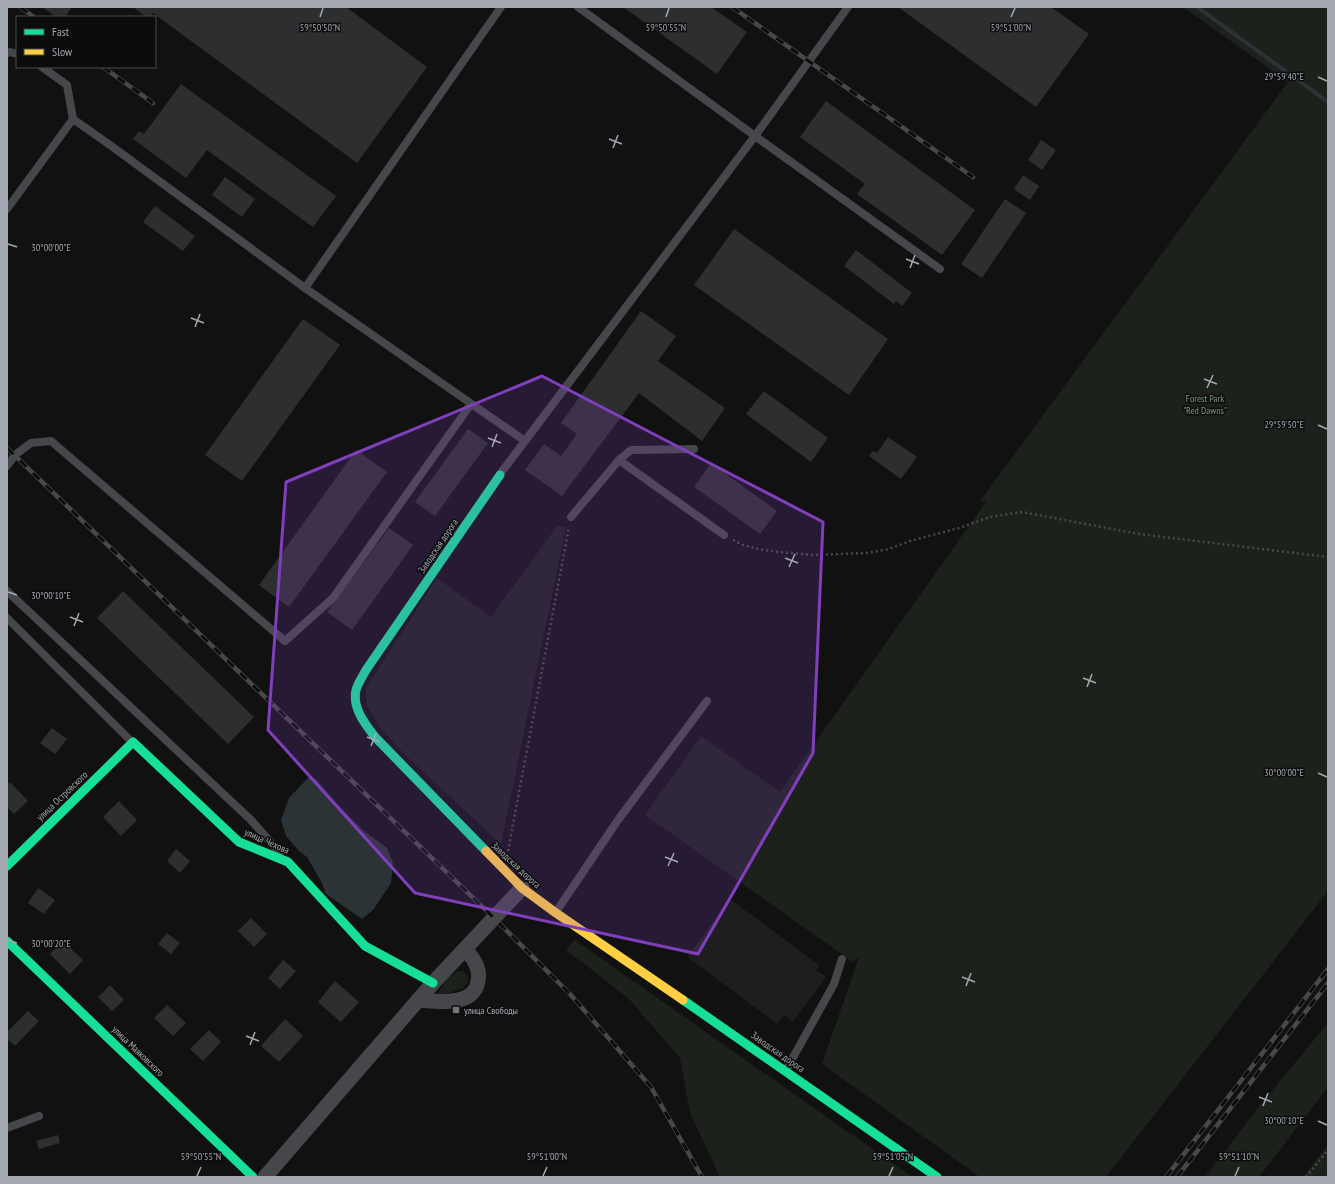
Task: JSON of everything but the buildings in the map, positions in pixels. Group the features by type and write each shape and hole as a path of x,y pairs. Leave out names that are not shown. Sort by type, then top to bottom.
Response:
{"street":[{"name":"Заводская дорога","path":"500,475 366,670 356,690 356,708 364,724 522,888 937,1177"},
{"name":"улица Чехова","path":"133,742 239,842 288,862 364,946 433,983"},
{"name":"улица Островского","path":"7,866 133,742"},
{"path":"265,1177 433,983 522,888"},
{"name":"улица Маяковского","path":"7,941 253,1177"},
{"path":"418,1000 436,1002 455,1000 468,997 476,989 479,978 478,967 473,957 466,949"}],"lane":[{"path":"305,288 501,7"},
{"path":"578,7 940,268"},
{"path":"500,475 755,136 848,7"},
{"path":"7,209 73,119 68,85 43,68"},
{"path":"73,119 305,288 525,441"},
{"path":"7,466 15,455 31,443 50,441 285,641 332,598 471,404"},
{"path":"571,517 619,460 631,450 694,449"},
{"path":"619,460 724,535"},
{"path":"7,591 251,820 288,862"},
{"path":"7,618 133,742"},
{"path":"556,913 618,820 707,701"},
{"path":"785,1070 834,984 842,959"},
{"path":"7,1128 39,1116"}],"path":[{"path":"724,535 751,547 780,552 814,555 867,553 889,549 910,541 960,528 990,517 1022,512 1139,534 1328,557"},
{"path":"504,871 571,517"},
{"path":"1306,1177 1328,1150"}],"highlighted area":[{"path":"542,376 823,522 813,753 698,954 415,893 268,730 286,482"}],"shaded area":[{"path":"309,777 316,779 337,804 364,831 387,848 393,863 391,883 373,910 362,919 326,894 322,883 307,857 299,851 286,836 281,820 289,798"},
{"path":"730,899 819,965 816,970 826,977 793,1022 784,1015 777,1024 687,957"}],"green space":[{"name":"Forest Park \"Red Dawns\"","path":"1183,7 1328,7 1328,891 1106,1177 980,1177 822,1064 859,957 853,962 645,815 701,736 780,792 986,502 980,501 1288,82"},
{"path":"557,526 566,527 501,844 405,755 384,732 371,713 366,702 366,688 437,578 491,617"},
{"path":"575,940 912,1177 720,1177 690,1113 680,1058 628,998 566,950"},
{"path":"457,971 463,971 467,975 468,982 463,988 442,995 438,993 446,980"},
{"path":"1328,1023 1328,1087 1259,1177 1205,1177 1260,1105"},
{"path":"1328,1145 1328,1177 1303,1177"}],"waterway":[{"path":"1197,7 1328,102"}],"railway":[{"path":"20,7 33,16"},
{"path":"732,7 973,177"},
{"path":"104,68 153,103"},
{"path":"7,448 494,918 570,994 651,1087 702,1177"},
{"path":"1166,1177 1328,969"},
{"path":"1177,1177 1328,983"}],"traffic: fast":[{"path":"486,851 375,737 360,715 355,697 359,682 366,670 500,475"},
{"path":"7,866 133,742 239,842 288,862 365,946 433,983"},
{"path":"7,941 253,1177"},
{"path":"683,1000 937,1177"}],"traffic: slow":[{"path":"486,851 522,888 683,1000"}],"place":[{"name":"улица Свободы","path":"456,1010"}]}
